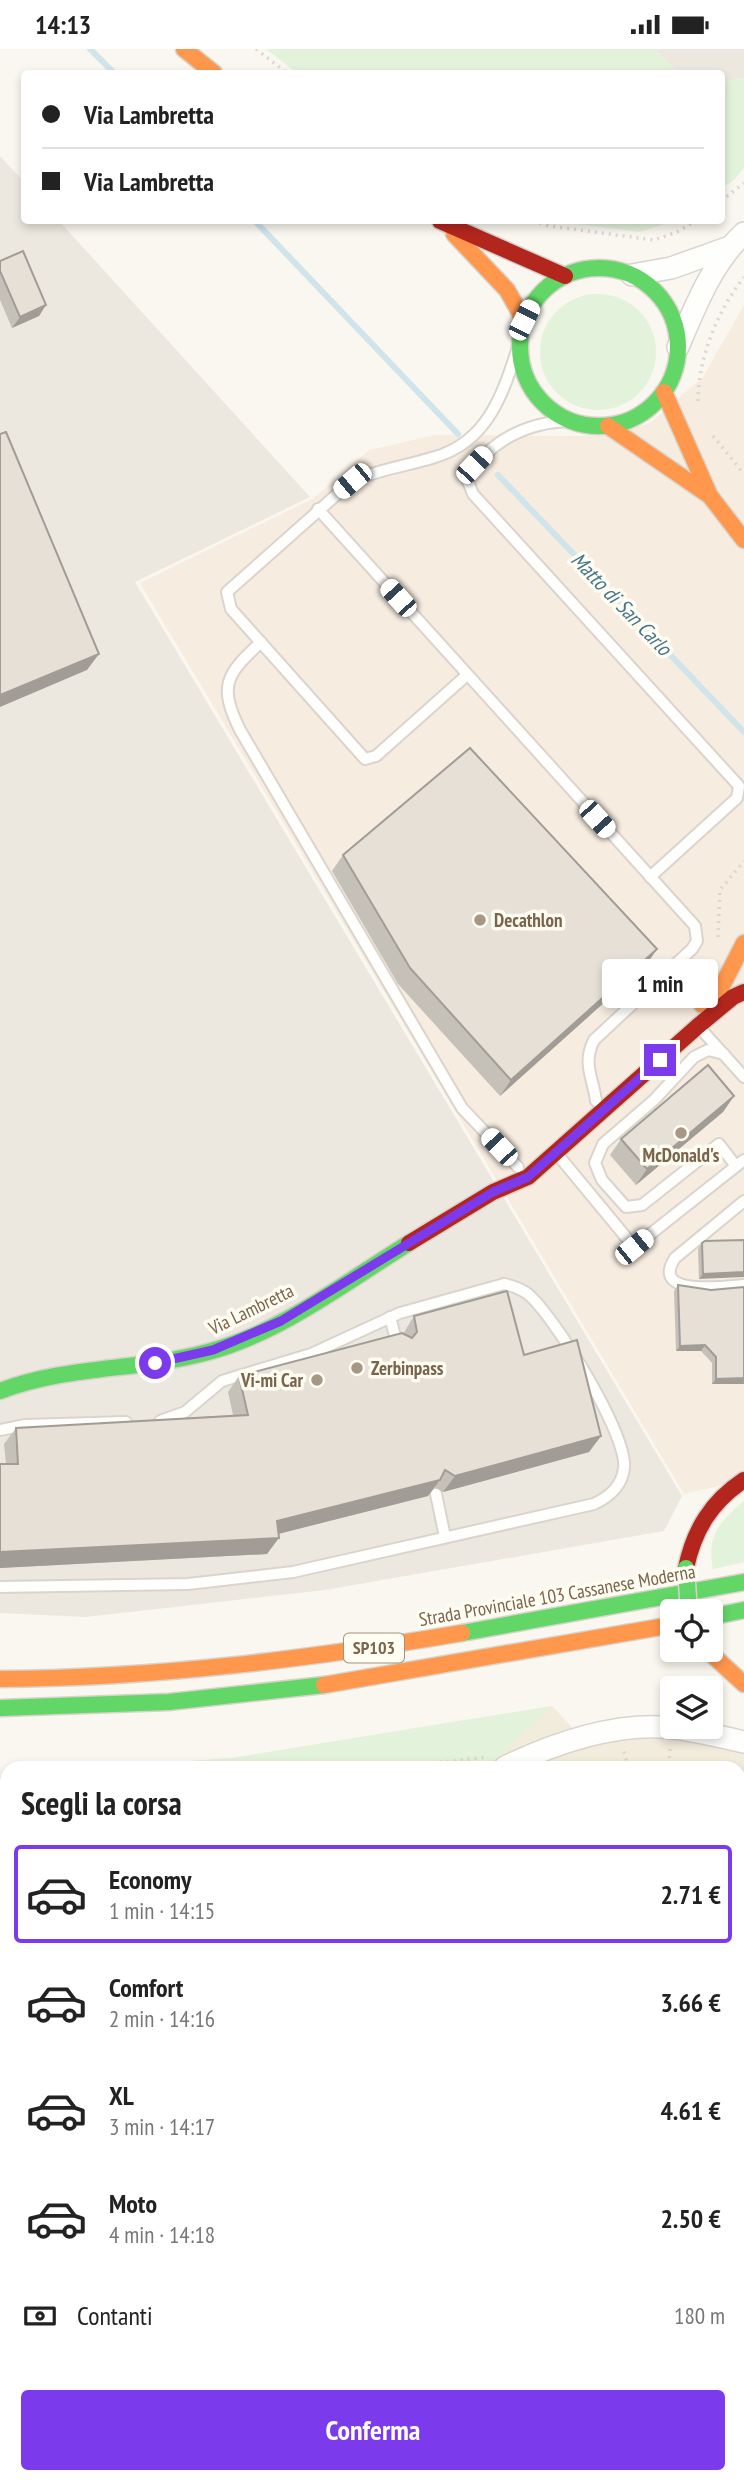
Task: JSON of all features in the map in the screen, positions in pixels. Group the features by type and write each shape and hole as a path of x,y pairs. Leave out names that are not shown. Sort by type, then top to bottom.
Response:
{"main road":[{"path":"184,49 210,70"},
{"path":"443,224 491,270 524,320"},
{"path":"447,224 565,276"},
{"path":"598,268 632,275 649,285 663,300 676,327 678,347 674,370 664,392 636,417 608,426 569,421 545,405 532,389 523,369 520,341 524,320 540,294 565,276 598,268"},
{"path":"664,392 710,496 744,540"},
{"path":"608,426 710,496"},
{"name":"Via Lambretta","path":"493,1192 722,986 744,943"},
{"name":"Via Lambretta","path":"0,1391 51,1373 164,1362 230,1344 281,1321 493,1192 528,1177 698,1026 733,997 744,992"},
{"path":"688,1599 686,1568 692,1542 703,1518 727,1489 744,1479"},
{"name":"Strada Provinciale 103 Cassanese Moderna","path":"0,1679 130,1678 272,1664 621,1606 744,1582"},
{"path":"723,1614 744,1609"},
{"name":"SP103","path":"0,1708 161,1704 269,1693 660,1627"},
{"path":"718,1662 744,1684"}],"street":[{"path":"632,275 683,265 737,240"},
{"path":"678,347 737,240"},
{"path":"522,1761 583,1739 640,1727 684,1729 744,1742"}],"lane":[{"path":"467,675 376,756 365,759 231,609 227,592 352,481 377,470 435,458 459,448 477,435 493,413 520,341"},
{"path":"569,421 544,422 509,436 489,450 467,479 472,494 739,786 739,795 734,801 650,877"},
{"path":"318,509 690,921 697,936 692,949 594,1039 587,1053 587,1070 595,1088 596,1101"},
{"path":"261,642 232,671 228,679 227,698 240,730 462,1108 518,1167"},
{"path":"698,1026 744,1076"},
{"path":"556,1153 634,1247 741,1162 719,1144 642,1205 626,1207 602,1180 595,1163 603,1144 654,1100 694,1057 708,1050 724,1053"},
{"path":"744,1201 675,1258 671,1266 675,1281 684,1287 744,1285"},
{"path":"0,1430 25,1425 167,1421 185,1412 222,1381 312,1354 390,1317 503,1284 518,1287 537,1304 574,1351 621,1446 624,1470 614,1491 604,1499 293,1572 188,1584 0,1587"},
{"path":"390,1317 398,1347"},
{"path":"436,1494 446,1537"}],"path":[{"path":"256,49 283,70"},
{"path":"725,198 744,183"},
{"path":"543,224 654,240 690,224"},
{"path":"701,412 697,399 707,346 725,306 744,277"},
{"path":"712,435 744,474"},
{"path":"719,943 720,890 744,861"},
{"path":"669,1761 670,1742"},
{"path":"624,1746 626,1761"},
{"path":"448,1761 499,1755 502,1761"}],"shaded area":[{"path":"654,49 744,49 744,78 725,81 725,70 675,70"},
{"path":"0,156 21,179 21,224 62,224 310,497 135,582 682,1496 664,1531 325,1590 86,1617 0,1613"},
{"path":"744,305 744,1480 684,1494 140,583 314,498 369,450 435,435 584,436 649,424 703,377"},
{"path":"552,1706 583,1739 612,1731 660,1735 660,1739 744,1742 744,1761 193,1761 233,1758"}],"green space":[{"path":"266,49 654,49 675,70 293,70"},
{"path":"744,78 744,168 725,186 725,81"},
{"path":"577,224 665,224 640,232"},
{"path":"598,294 620,298 639,311 652,330 656,352 652,374 639,393 620,406 598,410 576,406 557,393 544,374 540,352 544,330 557,311 576,298"},
{"path":"744,1501 744,1562 713,1569 713,1539 722,1523"},
{"path":"552,1706 494,1761 193,1761 233,1758"}],"building":[{"path":"23,251 46,305 20,317 0,271 0,261"},
{"path":"6,432 99,654 0,695 0,434"},
{"name":"Decathlon","path":"470,748 657,949 511,1080 410,968 343,855"},
{"path":"708,1065 734,1096 647,1169 621,1139"},
{"path":"744,1240 744,1272 703,1274 702,1243"},
{"path":"678,1285 711,1290 744,1287 744,1378 716,1379 716,1357 705,1345 680,1346"},
{"path":"507,1291 524,1355 577,1340 601,1436 455,1476 445,1470 440,1480 277,1521 279,1538 0,1552 0,1464 18,1464 16,1428 248,1415 239,1376 402,1333 412,1338 417,1332 414,1316"}],"waterway":[{"name":"Matto di San Carlo","path":"90,49 111,70"},
{"name":"Matto di San Carlo","path":"258,224 458,434"},
{"name":"Matto di San Carlo","path":"498,475 744,732"}],"traffic: fast":[{"path":"599,268 629,274 655,291 672,317 678,347 672,377 655,403 629,420 599,426 569,420 543,403 526,377 520,347 526,317 543,291 569,274 599,268"},
{"path":"0,1391 78,1372 182,1358 235,1343 312,1305 409,1243"},
{"path":"686,1568 688,1599"},
{"path":"462,1633 744,1582"},
{"path":"723,1614 744,1610"},
{"path":"0,1708 169,1702 324,1685"}],"traffic: slow":[{"path":"184,49 210,70"},
{"path":"454,234 507,290 524,320"},
{"path":"664,392 710,496 744,540"},
{"path":"608,426 707,494"},
{"path":"702,1005 722,986 744,943"},
{"path":"324,1685 660,1627"},
{"path":"0,1679 174,1671 347,1651 462,1633"},
{"path":"720,1662 744,1684"}],"traffic: jam":[{"path":"447,224 565,276"},
{"path":"409,1243 493,1192 528,1177 698,1026 733,997 744,992"},
{"path":"686,1568 699,1529 713,1507 744,1480"}],"place":[{"name":"Decathlon","path":"480,920"},
{"name":"McDonald's","path":"681,1133"},
{"name":"Zerbinpass","path":"357,1368"},
{"name":"Vi-mi Car","path":"317,1380"}],"route":[{"path":"155,1363 187,1358 213,1350 281,1321 493,1192 528,1177 660,1060"}]}
